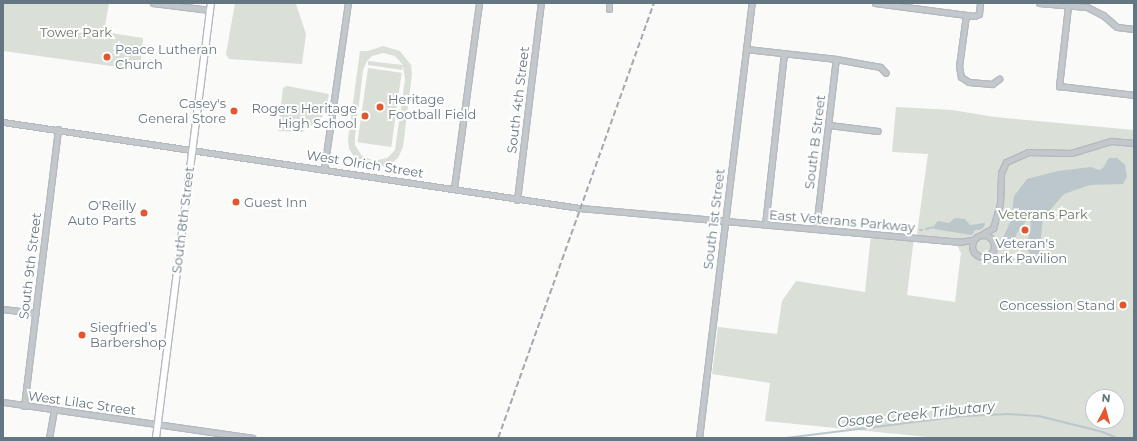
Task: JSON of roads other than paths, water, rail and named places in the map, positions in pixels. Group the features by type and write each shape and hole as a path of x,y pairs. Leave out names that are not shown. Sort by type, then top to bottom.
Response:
{"main road":[{"name":"South 8th Street","path":"156,438 211,3"}],"street":[{"path":"153,3 210,10"},
{"path":"324,169 348,3"},
{"path":"454,188 479,3"},
{"name":"South 4th Street","path":"517,200 541,3"},
{"path":"608,9 609,3"},
{"name":"South 1st Street","path":"699,438 752,3"},
{"path":"875,3 905,5 974,16 979,14 980,3"},
{"path":"1039,3 1087,7 1103,15 1117,27 1134,30"},
{"path":"1068,6 1059,86 1134,95"},
{"path":"966,15 959,66 961,77 969,82 992,84 999,79"},
{"path":"746,49 836,59 880,67 886,73"},
{"path":"765,225 784,54"},
{"name":"South B Street","path":"816,228 836,59"},
{"name":"West Olrich Street","path":"3,122 454,188 517,200 646,215 725,221"},
{"path":"829,125 878,131"},
{"name":"South 9th Street","path":"24,406 58,129"},
{"path":"983,234 992,239 992,229 1000,204 1001,172 1006,162 1028,152 1071,153 1111,141 1134,143"},
{"name":"East Veterans Parkway","path":"725,221 958,242 973,240 992,229"},
{"name":"East Veterans Parkway","path":"958,242 973,250 978,256 989,256 994,248 992,239"},
{"path":"973,240 973,250"},
{"path":"3,309 36,313"},
{"name":"West Lilac Street","path":"3,402 54,411 252,438"},
{"path":"50,438 54,411"}],"waterway":[{"path":"926,229 934,227"},
{"name":"Osage Creek Tributary","path":"786,438 963,416 1009,414 1039,416 1103,432 1117,438"}],"railway":[{"path":"498,438 654,3"}],"place":[{"name":"Peace Lutheran Church","path":"107,57"},
{"name":"Heritage Football Field","path":"380,107"},
{"name":"Casey's General Store","path":"234,111"},
{"name":"Rogers Heritage High School","path":"365,116"},
{"name":"Guest Inn","path":"236,202"},
{"name":"O'Reilly Auto Parts","path":"144,213"},
{"name":"Veteran's Park Pavilion","path":"1025,230"},
{"name":"Concession Stand","path":"1123,305"},
{"name":"Siegfried’s Barbershop","path":"82,335"}],"park label":[{"name":"Tower Park","path":"76,32"},
{"name":"Veterans Park","path":"1043,214"}]}
